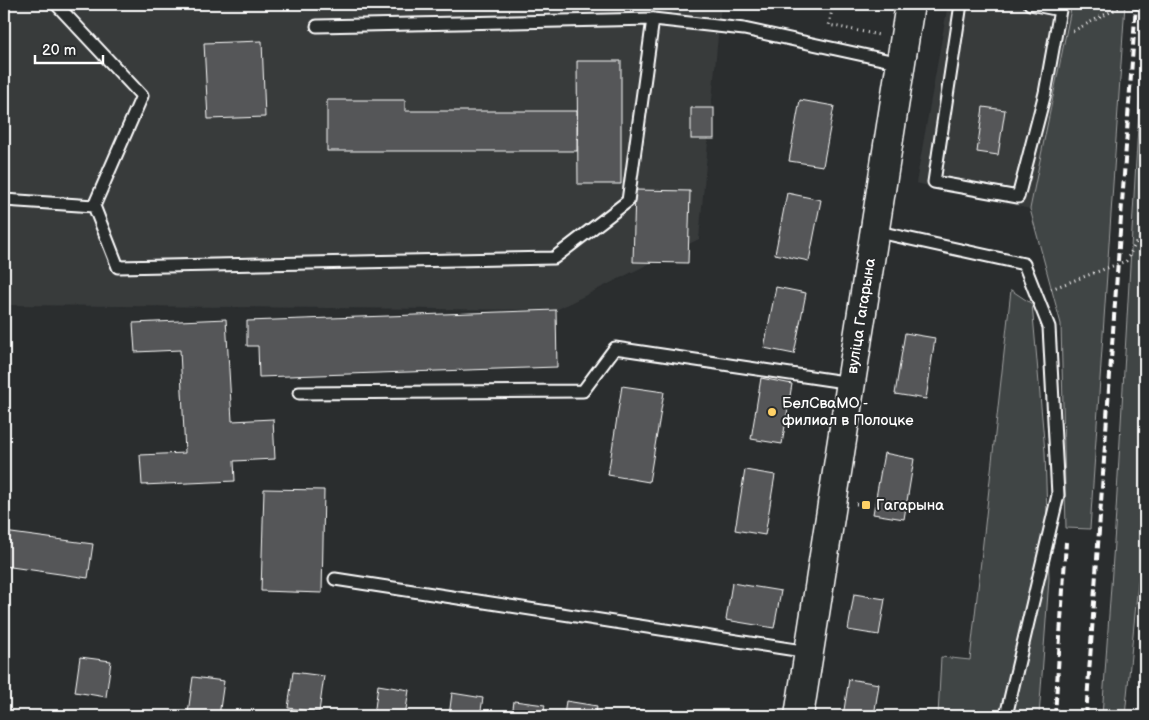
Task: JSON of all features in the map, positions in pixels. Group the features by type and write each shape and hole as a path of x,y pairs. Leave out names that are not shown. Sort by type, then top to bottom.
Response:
{"main road":[{"name":"вуліца Гагарына","path":"799,716 910,4"}],"lane":[{"path":"56,4 142,96 94,206 118,267 554,258 628,201 653,19"},
{"path":"961,4 934,182 1018,197 1046,93 1060,10 1030,4"},
{"path":"316,26 653,19 744,29 900,63"},
{"path":"4,200 94,206"},
{"path":"874,231 1024,264 1049,327 1058,495 1006,716"},
{"path":"299,393 583,390 614,348 851,383"},
{"path":"335,579 809,652"}],"path":[{"path":"833,4 829,25 879,35"},
{"path":"1054,41 1126,4"},
{"path":"1036,295 1126,261 1138,241 1145,238"}],"shaded area":[{"path":"4,4 721,4 699,239 556,310 4,305"},
{"path":"948,4 1072,4 1030,209 916,183"},
{"path":"1072,4 1125,4 1090,529 1066,528 1061,324 1030,209"},
{"path":"1145,4 1145,512 1125,716 1102,716 1115,528"},
{"path":"1011,290 1032,304 1045,452 1049,579 1039,716 938,716 941,657 970,660"}],"building":[{"path":"262,41 265,117 208,119 204,43"},
{"path":"577,61 621,61 621,184 578,184"},
{"path":"327,100 405,100 405,111 577,111 577,151 327,151"},
{"path":"800,100 834,106 823,166 789,161"},
{"path":"983,107 1005,110 998,155 977,152"},
{"path":"691,108 714,108 714,139 691,139"},
{"path":"635,190 690,191 688,263 633,262"},
{"path":"787,193 821,200 809,261 775,254"},
{"path":"776,287 806,293 794,354 764,348"},
{"path":"556,310 557,367 259,377 258,346 247,346 247,321"},
{"path":"226,319 232,421 273,419 275,459 234,461 235,481 142,485 140,455 185,453 180,350 135,352 133,323"},
{"path":"905,333 935,338 926,399 895,394"},
{"name":"БелСваМО - филиал в Полоцке","path":"761,378 792,384 782,444 751,439"},
{"path":"622,386 664,392 649,482 608,475"},
{"path":"884,453 914,459 904,519 873,514"},
{"path":"745,470 775,475 765,535 735,530"},
{"path":"264,489 324,490 322,593 261,591"},
{"path":"4,532 93,544 88,578 4,566"},
{"path":"732,583 781,591 774,628 726,620"},
{"path":"854,594 885,599 879,635 848,630"},
{"path":"80,657 111,661 106,697 75,692"},
{"path":"293,672 324,676 319,712 288,708"},
{"path":"193,677 224,681 219,716 188,713"},
{"path":"849,679 879,684 874,716 843,716"},
{"path":"378,685 409,690 405,716 374,716"},
{"path":"452,693 483,698 480,716 449,716"},
{"path":"514,701 545,705 543,716 512,716"},
{"path":"566,701 597,706 596,716 564,716"},
{"path":"639,710 670,714 669,716 638,716"}],"railway":[{"path":"1086,716 1136,4"},
{"path":"1055,716 1066,542"}],"place":[{"name":"БелСваМО - филиал в Полоцке","path":"772,412"},
{"name":"Гагарына","path":"866,505"}]}
